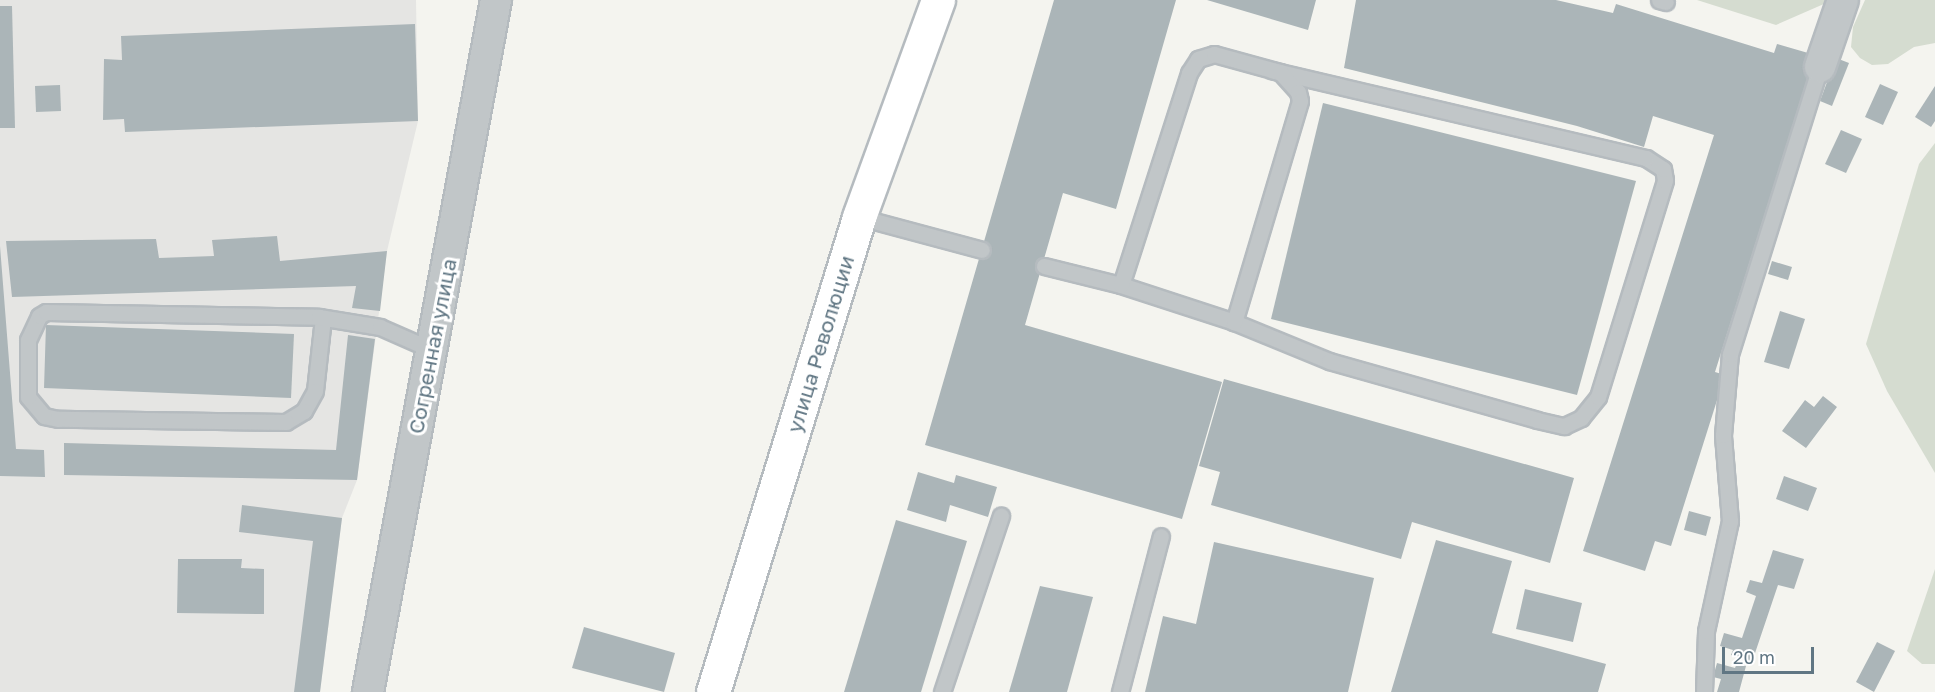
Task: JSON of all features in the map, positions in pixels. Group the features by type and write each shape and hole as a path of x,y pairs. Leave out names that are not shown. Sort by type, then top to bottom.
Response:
{"main road":[{"name":"улица Революции","path":"713,692 859,217 938,0"}],"street":[{"name":"Согренная улица","path":"368,692 496,0"},
{"path":"1820,67 1843,0"}],"lane":[{"path":"1044,266 1121,285 1234,322 1329,361 1537,420 1572,424 1590,410 1598,397 1665,180 1663,169 1646,158 1272,70 1214,54 1198,59 1189,73 1121,285"},
{"path":"1704,692 1709,611 1730,521 1723,435 1730,354 1820,67"},
{"path":"1234,322 1300,101 1291,84 1272,70"},
{"path":"859,217 982,250"},
{"path":"323,318 315,391 304,411 286,422 58,419 44,416 28,398 28,340 39,316 46,312 323,318 380,327 430,349"},
{"path":"942,692 1000,516"},
{"path":"1120,692 1161,536"}],"shaded area":[{"path":"0,0 416,0 418,121 387,251 357,480 342,518 320,692 0,692"},
{"path":"1697,0 1833,0 1776,25"},
{"path":"1865,0 1935,0 1935,43 1914,47 1888,64 1872,65 1860,58 1851,47 1853,27"},
{"path":"1935,143 1935,473 1887,391 1866,344 1919,164"},
{"path":"1935,569 1935,664 1922,664 1907,651"}],"building":[{"path":"1054,0 1176,0 1116,209 1063,193 1025,325 1222,382 1182,519 925,445"},
{"path":"1207,0 1316,0 1308,30"},
{"path":"1356,0 1556,0 1613,13 1616,4 1774,53 1777,44 1815,55 1715,372 1725,375 1671,546 1655,541 1645,571 1583,551 1714,135 1653,116 1644,147 1577,126 1344,68"},
{"path":"0,6 12,6 15,128 0,128"},
{"path":"415,24 418,121 125,132 124,119 103,120 104,59 122,60 121,36"},
{"path":"1836,58 1849,63 1832,106 1820,101"},
{"path":"1880,84 1898,92 1883,125 1865,117"},
{"path":"60,85 61,111 36,112 35,86"},
{"path":"1935,86 1935,121 1931,127 1915,117"},
{"path":"1323,103 1636,181 1577,395 1271,319"},
{"path":"1841,130 1862,139 1846,173 1825,164"},
{"path":"277,236 280,261 387,251 380,311 352,308 356,286 12,297 6,241 156,239 159,258 214,256 212,240"},
{"path":"0,246 16,449 44,450 45,477 0,476"},
{"path":"1772,261 1792,267 1788,280 1768,274"},
{"path":"1780,311 1805,319 1789,369 1764,362"},
{"path":"46,325 294,334 291,398 44,388"},
{"path":"348,335 375,339 357,480 64,475 64,443 336,450"},
{"path":"1224,379 1574,478 1550,563 1412,522 1401,559 1211,505 1220,472 1199,466"},
{"path":"1823,396 1837,407 1806,448 1782,431 1805,400 1814,407"},
{"path":"918,472 954,483 956,475 997,487 988,517 950,505 946,522 907,510"},
{"path":"1784,476 1817,488 1808,511 1776,499"},
{"path":"242,505 342,518 320,692 294,692 313,541 239,532"},
{"path":"1689,511 1711,517 1706,536 1684,530"},
{"path":"896,520 967,541 921,692 844,692"},
{"path":"1436,540 1512,561 1492,633 1606,664 1598,692 1391,692"},
{"path":"1214,542 1374,578 1348,692 1145,692 1163,616 1196,624"},
{"path":"1773,550 1804,559 1794,589 1778,585 1752,662 1731,655 1733,650 1720,646 1724,633 1742,638 1756,596 1746,592 1750,580 1762,583"},
{"path":"178,559 242,559 241,568 264,569 264,614 177,613"},
{"path":"1040,586 1093,597 1067,692 1009,692"},
{"path":"1525,589 1582,603 1573,642 1516,629"},
{"path":"584,627 675,653 664,692 572,668"},
{"path":"1877,642 1895,651 1874,692 1856,682"},
{"path":"1717,663 1735,668 1737,663 1746,666 1739,692 1717,692 1721,679 1713,677"}]}
